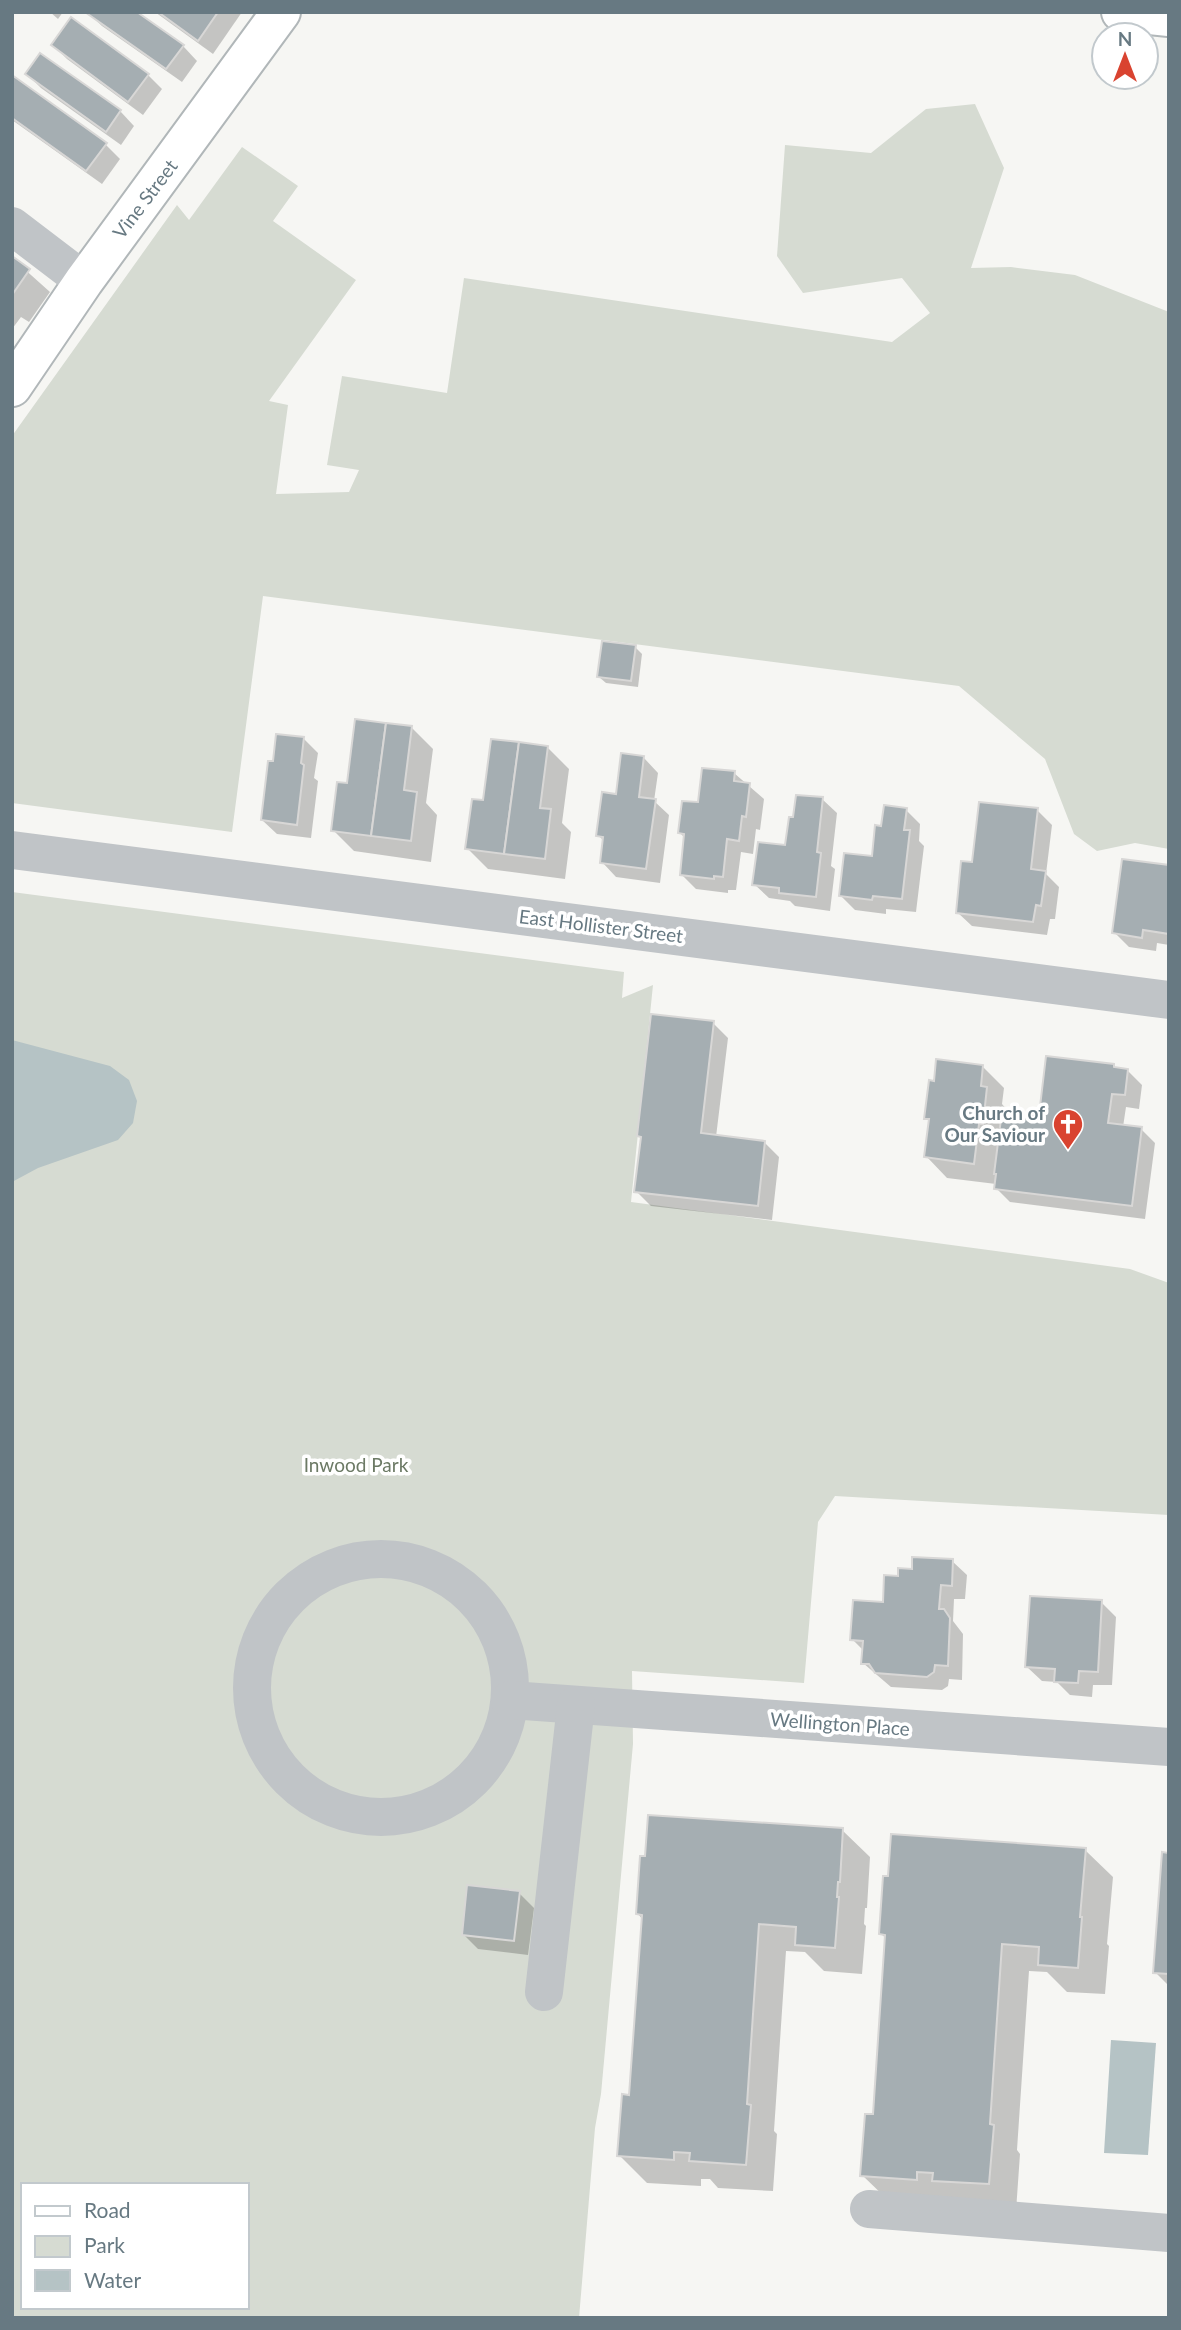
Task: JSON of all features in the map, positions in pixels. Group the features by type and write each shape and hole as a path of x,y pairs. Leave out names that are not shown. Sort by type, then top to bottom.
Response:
{"main road":[{"name":"Vine Street","path":"12,387 84,281 281,12"},
{"path":"1121,12 1169,17"}],"street":[{"path":"12,226 84,281"},
{"name":"East Hollister Street","path":"19,849 1169,1000"},
{"path":"364,1558 390,1558 418,1563 438,1571 458,1583 476,1600 493,1622 506,1653 510,1675 510,1700 506,1725 496,1746 485,1766 467,1785 429,1810 401,1816 356,1815 297,1788 276,1766 258,1733 252,1701 252,1668 261,1633 278,1606 298,1588 320,1572 342,1564 364,1558"},
{"name":"Wellington Place","path":"510,1700 1169,1747"},
{"path":"544,1992 576,1705"},
{"path":"869,2209 1169,2233"}],"green space":[{"path":"975,104 1004,168 971,268 1011,267 1075,275 1169,312 1169,849 1135,843 1097,851 1074,834 1045,759 959,686 263,596 232,832 12,803 12,436 177,205 189,220 242,147 298,186 273,221 356,280 269,401 288,405 276,494 349,492 359,470 327,465 342,376 447,393 464,278 892,342 930,313 902,278 803,293 777,256 785,145 871,153 926,109"},
{"name":"Inwood Park","path":"12,892 624,972 622,998 653,985 631,1202 1130,1269 1169,1283 1169,1515 835,1496 818,1522 804,1683 632,1671 633,1744 579,2318 12,2318"}],"water":[{"path":"12,1040 110,1066 129,1080 137,1101 133,1123 118,1140 38,1168 12,1182"},
{"path":"1111,2040 1156,2043 1148,2155 1104,2153"}],"building":[{"path":"85,12 137,12 184,45 166,69"},
{"path":"158,12 218,12 198,41"},
{"path":"71,17 149,74 128,102 51,45"},
{"path":"40,53 121,110 106,132 25,74"},
{"path":"12,75 107,143 86,171 12,118"},
{"path":"12,256 30,269 12,295"},
{"path":"602,641 636,645 631,681 597,677"},
{"path":"355,719 386,723 371,836 331,831 337,782 347,783"},
{"path":"386,723 412,726 404,790 417,792 411,841 371,836"},
{"path":"276,734 304,737 301,763 304,765 297,825 261,820 268,761 273,761"},
{"path":"491,739 519,742 504,854 465,849 472,799 483,800"},
{"path":"519,742 548,746 540,808 551,809 545,859 504,854"},
{"path":"621,753 644,756 639,797 656,799 646,869 600,863 603,837 596,836 602,792 616,794"},
{"path":"702,768 735,771 734,781 750,783 746,817 742,816 739,841 727,839 723,877 714,876 714,879 680,875 684,834 678,833 682,801 698,802"},
{"path":"796,795 823,797 817,852 821,853 816,897 779,893 779,888 752,885 758,842 785,845 789,817 793,817"},
{"path":"979,802 1038,808 1031,869 1046,871 1041,906 1036,905 1033,922 956,913 961,861 972,862"},
{"path":"884,805 907,808 904,830 910,830 902,899 873,896 872,900 839,896 844,853 872,856 875,825 881,826"},
{"path":"1122,859 1169,865 1169,934 1143,930 1142,938 1112,933"},
{"path":"651,1014 714,1021 701,1133 765,1141 758,1206 634,1192 641,1137 637,1136"},
{"name":"Church of Our Saviour","path":"1046,1056 1114,1064 1114,1067 1128,1069 1125,1095 1112,1094 1108,1123 1142,1127 1132,1206 994,1189 1002,1111 1039,1115"},
{"path":"936,1059 983,1065 981,1086 987,1087 983,1124 979,1124 974,1164 924,1157 929,1119 924,1119 929,1080 934,1081"},
{"path":"912,1557 953,1559 952,1586 941,1585 939,1609 944,1609 950,1618 948,1666 935,1665 934,1672 927,1677 875,1673 869,1664 861,1664 863,1641 850,1640 853,1600 883,1602 884,1575 898,1576 898,1568 912,1569"},
{"path":"1030,1596 1102,1600 1098,1672 1079,1671 1078,1683 1054,1682 1055,1669 1025,1667"},
{"path":"648,1815 843,1828 835,1948 795,1945 796,1927 759,1924 747,2104 751,2105 746,2165 689,2161 690,2153 674,2152 674,2160 617,2156 622,2094 629,2095 642,1915 636,1914 640,1856 645,1856"},
{"path":"891,1834 1086,1848 1078,1968 1038,1965 1039,1947 1002,1944 990,2124 994,2125 989,2184 932,2181 933,2173 917,2172 917,2180 860,2176 865,2114 873,2114 885,1935 879,1934 883,1876 888,1876"},
{"path":"1162,1852 1169,1853 1169,1974 1153,1973"},
{"path":"467,1885 520,1891 514,1941 462,1935"}],"place":[{"name":"Church of Our Saviour","path":"1068,1151"}]}
